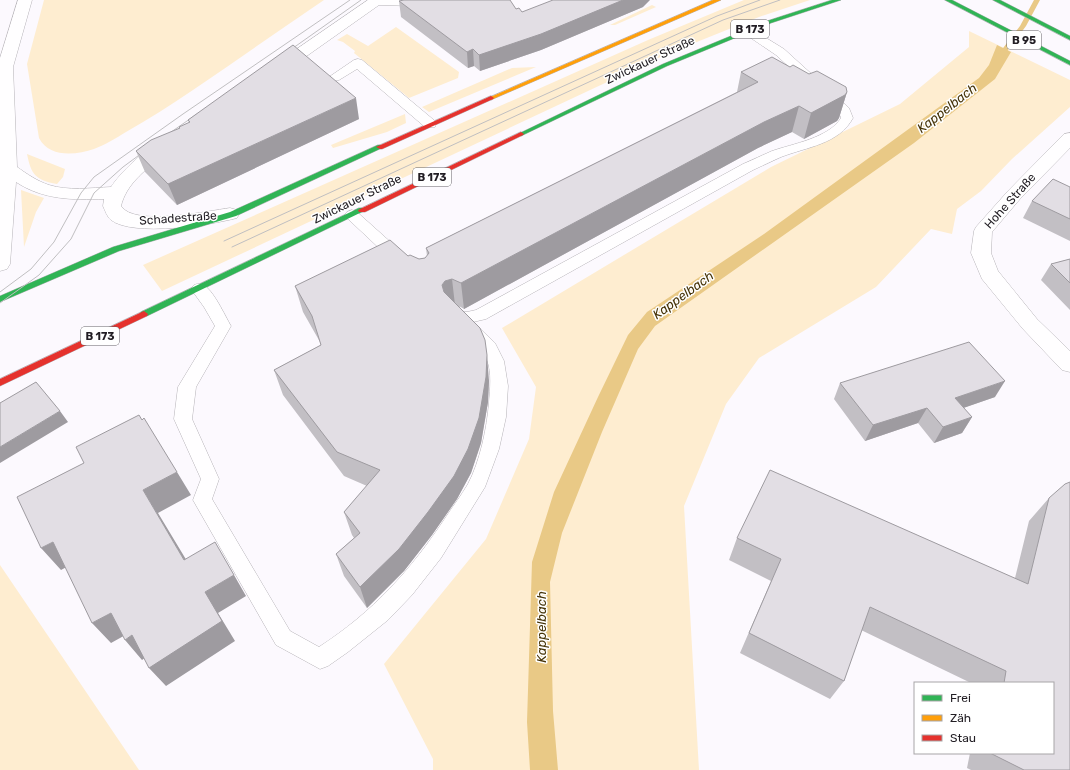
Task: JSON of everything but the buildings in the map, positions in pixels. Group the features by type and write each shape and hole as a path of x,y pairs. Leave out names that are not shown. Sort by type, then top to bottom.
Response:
{"main road":[{"path":"0,299 116,249 233,214 430,124 718,0"},
{"name":"Zwickauer Straße","path":"0,383 665,65 746,30 838,0"},
{"name":"B 95","path":"948,0 1070,63"},
{"name":"B 95","path":"996,0 1070,38"}],"street":[{"path":"0,264 8,169 3,111 5,67 25,0"},
{"path":"267,76 377,0 415,2 428,0"},
{"path":"8,169 33,185 47,190 81,193 115,193 126,179 149,158 180,137"},
{"name":"Hohe Straße","path":"1070,138 1014,195 983,231 981,253 988,274 1030,324 1070,364"},
{"name":"Schadestraße","path":"115,193 113,210 118,217 133,221 153,222 233,214"}],"lane":[{"path":"199,289 210,303 222,326 191,379 187,387 185,397 183,419 210,479 202,500 283,638 320,659 341,645 381,613 405,588 434,552 476,487 490,449 496,416 499,386 496,361 489,347 454,311 467,318 480,315 748,168 777,154 809,144 843,126 847,118 845,111 780,52 746,30"},
{"path":"334,78 358,63 430,124"},
{"path":"352,215 411,269"}],"shaded area":[{"path":"44,0 324,0 152,117 102,146 79,153 64,153 49,149 39,138 27,64"},
{"path":"744,0 810,0 759,17 667,54 162,291 143,265 648,40"},
{"path":"652,5 656,7 615,25 610,25"},
{"path":"396,27 459,72 458,78 409,98 354,53 355,51 343,42 337,40 347,34 368,46"},
{"path":"969,31 1070,80 1070,107 1012,159 981,191 957,209 952,234 931,229 876,287 759,358 726,404 684,506 699,770 433,770 433,759 384,664 486,539 529,439 536,387 502,328 771,167 900,104 969,47"},
{"path":"536,67 429,112 422,107 512,68"},
{"path":"405,114 406,123 387,132 333,148 331,145"},
{"path":"27,154 65,169 63,177 57,184 39,178 30,167"},
{"path":"21,190 44,198 36,212 24,247"},
{"path":"0,565 139,770 0,770"}],"water":[{"path":"997,45 1011,52 995,79 914,143 655,326 638,349 602,432 562,533 550,582 553,711 558,770 530,770 527,722 532,562 554,492 628,335 647,312 764,234 979,78 989,65"}],"waterway":[{"name":"Kappelbach","path":"998,60 1023,26 1037,0"}],"tram line":[{"path":"0,292 31,269 54,242 81,193 94,177 183,114 350,0"},
{"path":"286,53 361,0"},
{"path":"224,241 717,16 760,0"},
{"path":"232,247 723,20 780,0"},
{"path":"164,137 197,114"},
{"path":"0,303 39,275 71,239 94,193 123,167 146,150"}],"traffic: fast":[{"path":"521,134 665,65 769,22 838,0"},
{"path":"948,0 1070,63"},
{"path":"996,0 1070,38"},
{"path":"0,299 116,249 233,214 380,147"},
{"path":"144,314 362,210"}],"traffic: slow":[{"path":"491,98 718,0"}],"traffic: jam":[{"path":"380,147 491,98"},
{"path":"362,210 521,134"},
{"path":"0,383 144,314"}]}
